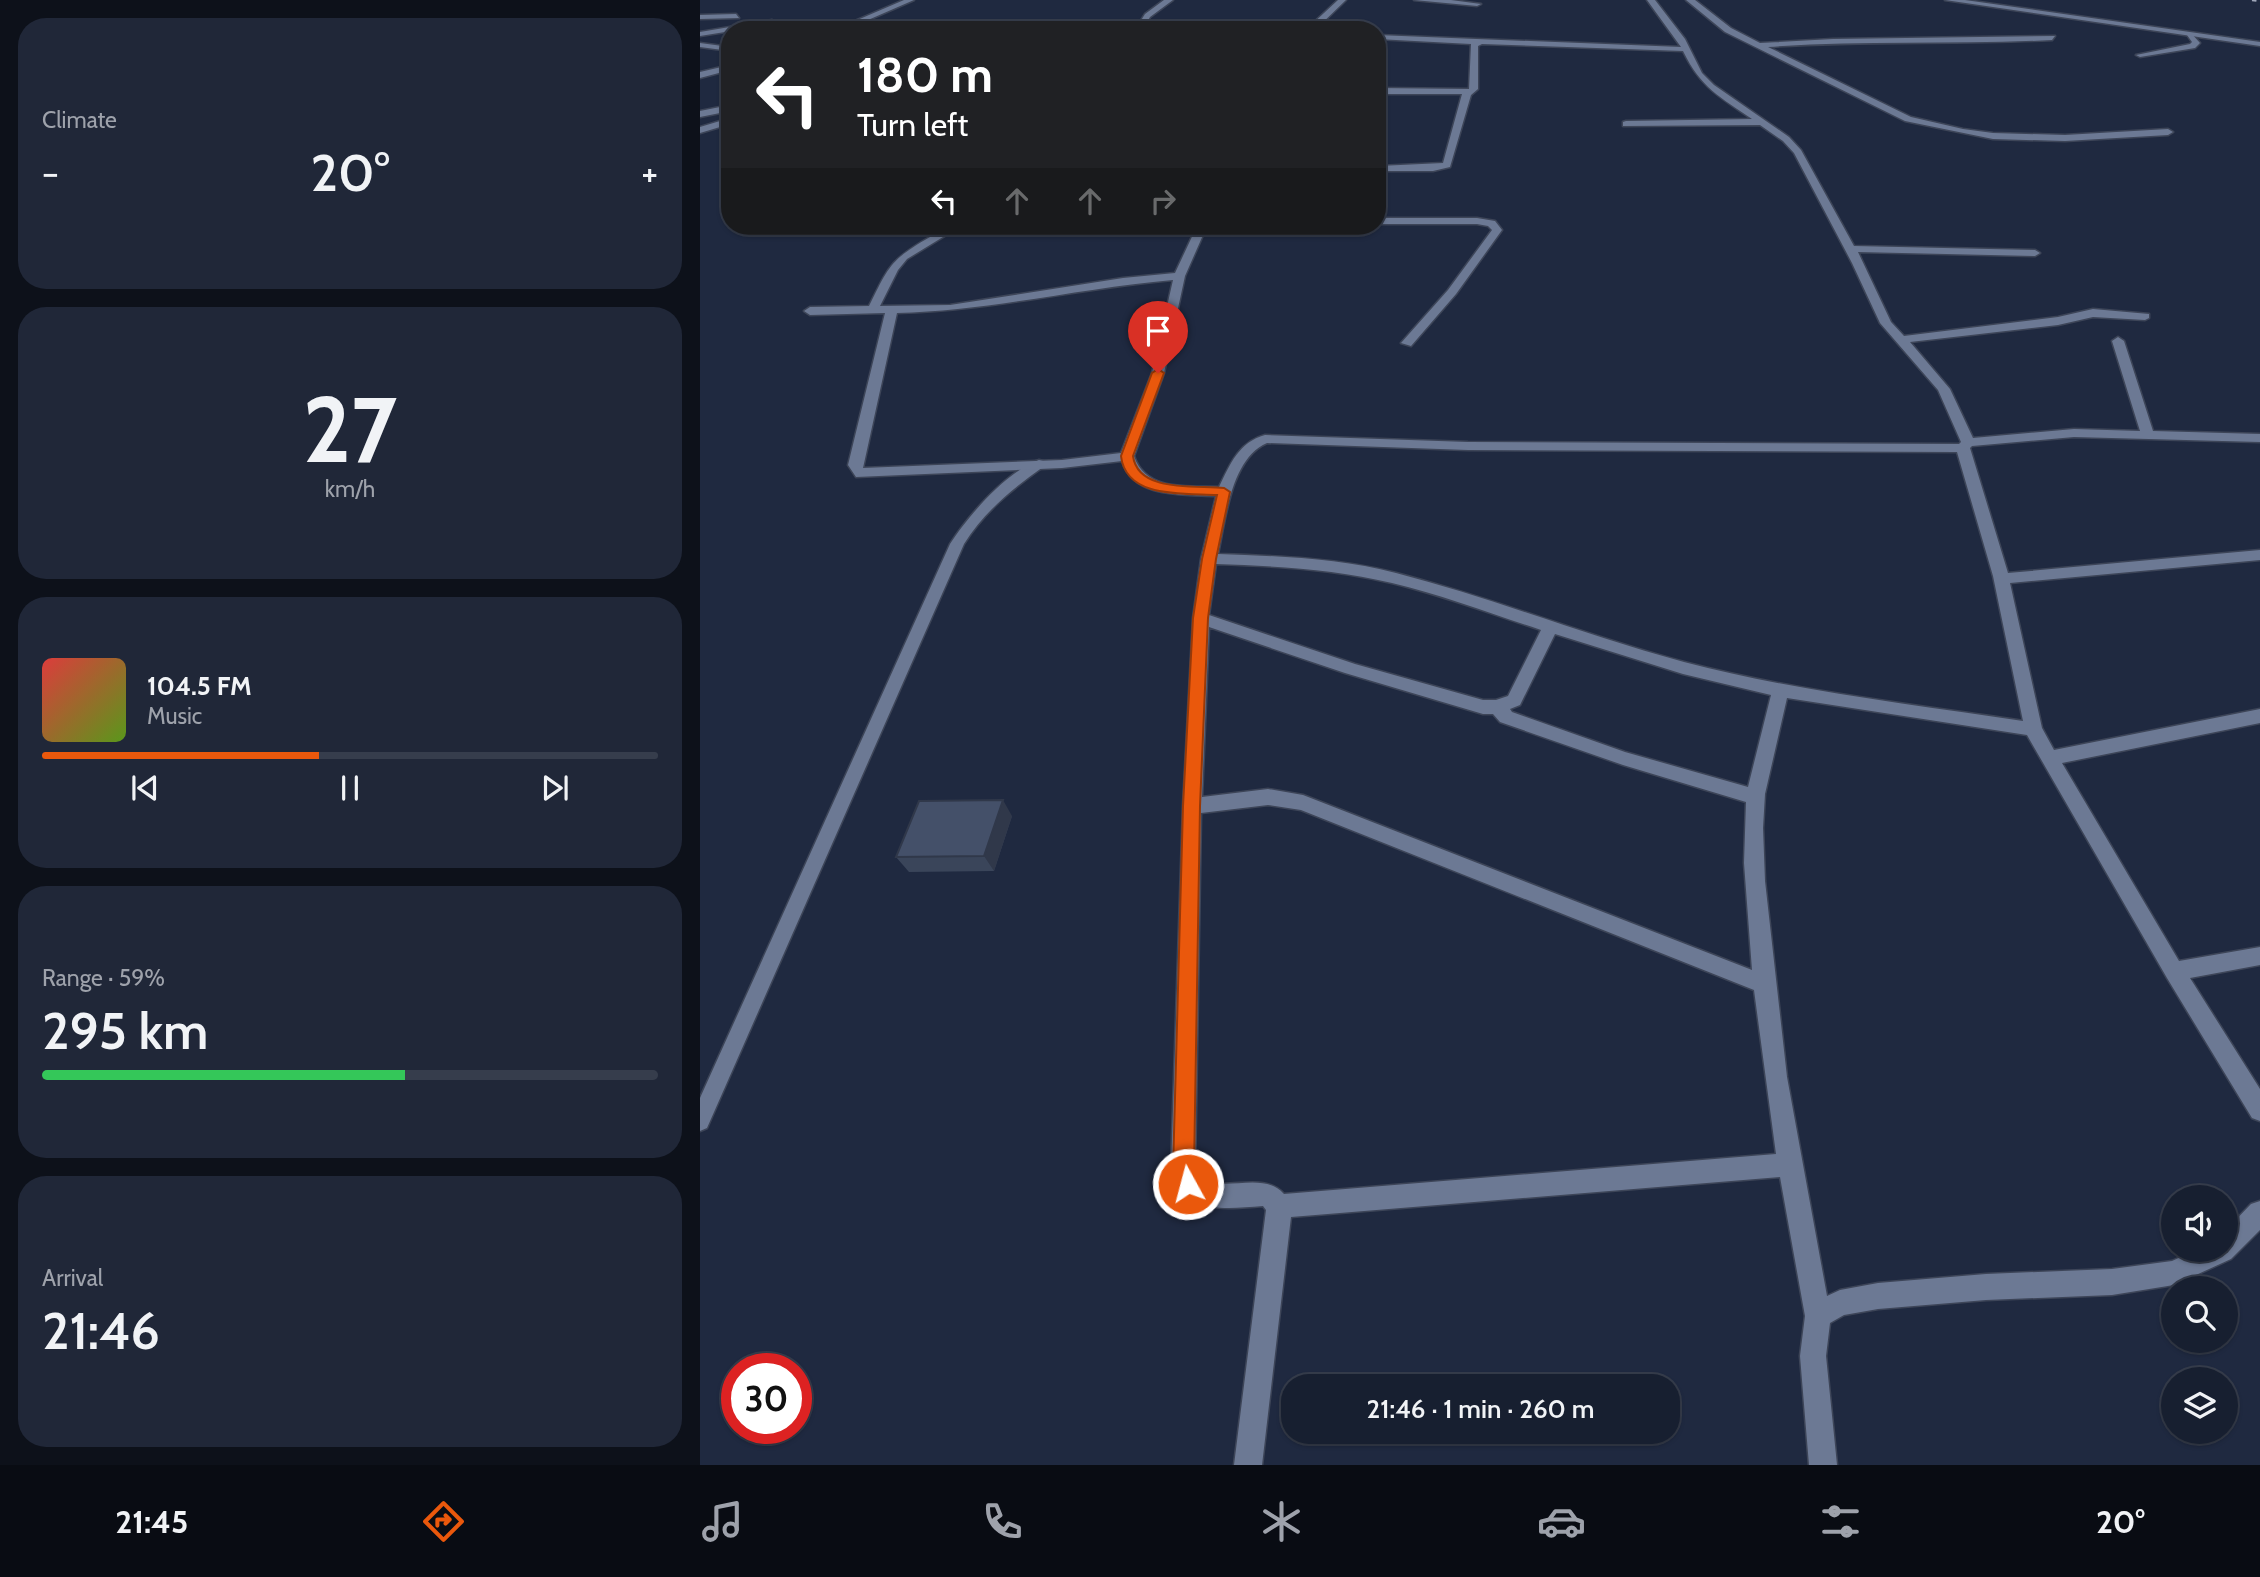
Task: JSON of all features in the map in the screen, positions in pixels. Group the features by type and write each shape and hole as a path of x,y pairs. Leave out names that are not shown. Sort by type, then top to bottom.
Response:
{"street":[{"path":"860,21 910,0"},
{"path":"1145,21 1151,11 1169,0"},
{"path":"1320,21 1342,0"},
{"path":"1418,0 1477,4"},
{"path":"1651,0 1687,49 1690,62 1712,87 1764,122 1798,152 1850,249 1878,310 1899,340 1944,389 1966,445 2001,579 2033,729 2174,971 2260,1110"},
{"path":"1690,0 1720,25 1796,66 1896,115 1946,129 1993,136 2064,138 2168,132"},
{"path":"1949,0 2260,44"},
{"path":"700,17 736,16"},
{"path":"700,34 721,30"},
{"path":"2140,55 2192,46 2196,43 2192,35"},
{"path":"1386,37 1583,45 1614,49 1687,49"},
{"path":"1760,45 1820,40 1955,42 2052,38"},
{"path":"1386,91 1467,93 1474,89 1474,45 1481,42"},
{"path":"700,45 721,48"},
{"path":"700,75 721,69"},
{"path":"1386,169 1433,168 1447,165 1467,93"},
{"path":"700,114 721,110"},
{"path":"1626,124 1764,122"},
{"path":"700,130 721,124"},
{"path":"1386,221 1477,221 1491,223 1497,230 1452,292 1406,343"},
{"path":"872,311 893,269 903,257 941,235"},
{"path":"1198,235 1179,276 1158,373 1127,456 1129,468 1144,483 1159,487 1224,492"},
{"path":"1850,249 2035,253"},
{"path":"810,311 872,311 995,303 1110,282 1179,276"},
{"path":"892,310 856,470 861,474 1127,456"},
{"path":"1899,340 2058,321 2093,313 2145,316"},
{"path":"2118,341 2148,435"},
{"path":"1248,1465 1278,1206 1273,1198 1266,1194 1214,1195 1198,1192 1188,1184 1184,1170 1192,806 1200,618 1209,559 1224,492 1247,448 1254,442 1265,439 1493,447 1966,445 2074,433 2260,438"},
{"path":"2001,579 2260,555"},
{"path":"1209,559 1277,561 1336,567 1394,578 1683,668 1781,691 2033,729"},
{"path":"1200,618 1409,687 1483,707 1498,707 1514,701 1550,628"},
{"path":"1781,691 1755,797 1757,900 1763,984 1788,1166 1818,1316 1814,1356 1823,1465"},
{"path":"1498,707 1506,716 1623,758 1755,797"},
{"path":"2050,758 2260,716"},
{"path":"1192,806 1268,797 1303,803 1763,984"},
{"path":"2174,971 2260,956"},
{"path":"1278,1206 1788,1166"},
{"path":"2238,1234 2260,1213"},
{"path":"1818,1316 1840,1303 1878,1296 1986,1287 2112,1282 2174,1273 2196,1262"}],"lane":[{"path":"700,1121 957,544 972,518 1000,492 1039,464"}],"building":[{"path":"1003,800 984,856 896,857 919,801"}],"railway":[{"path":"2252,0 2260,1"}],"route":[{"path":"1158,373 1127,456 1129,468 1135,477 1144,483 1159,487 1224,492 1209,559 1200,618 1192,806 1184,1170 1188,1184"}]}
